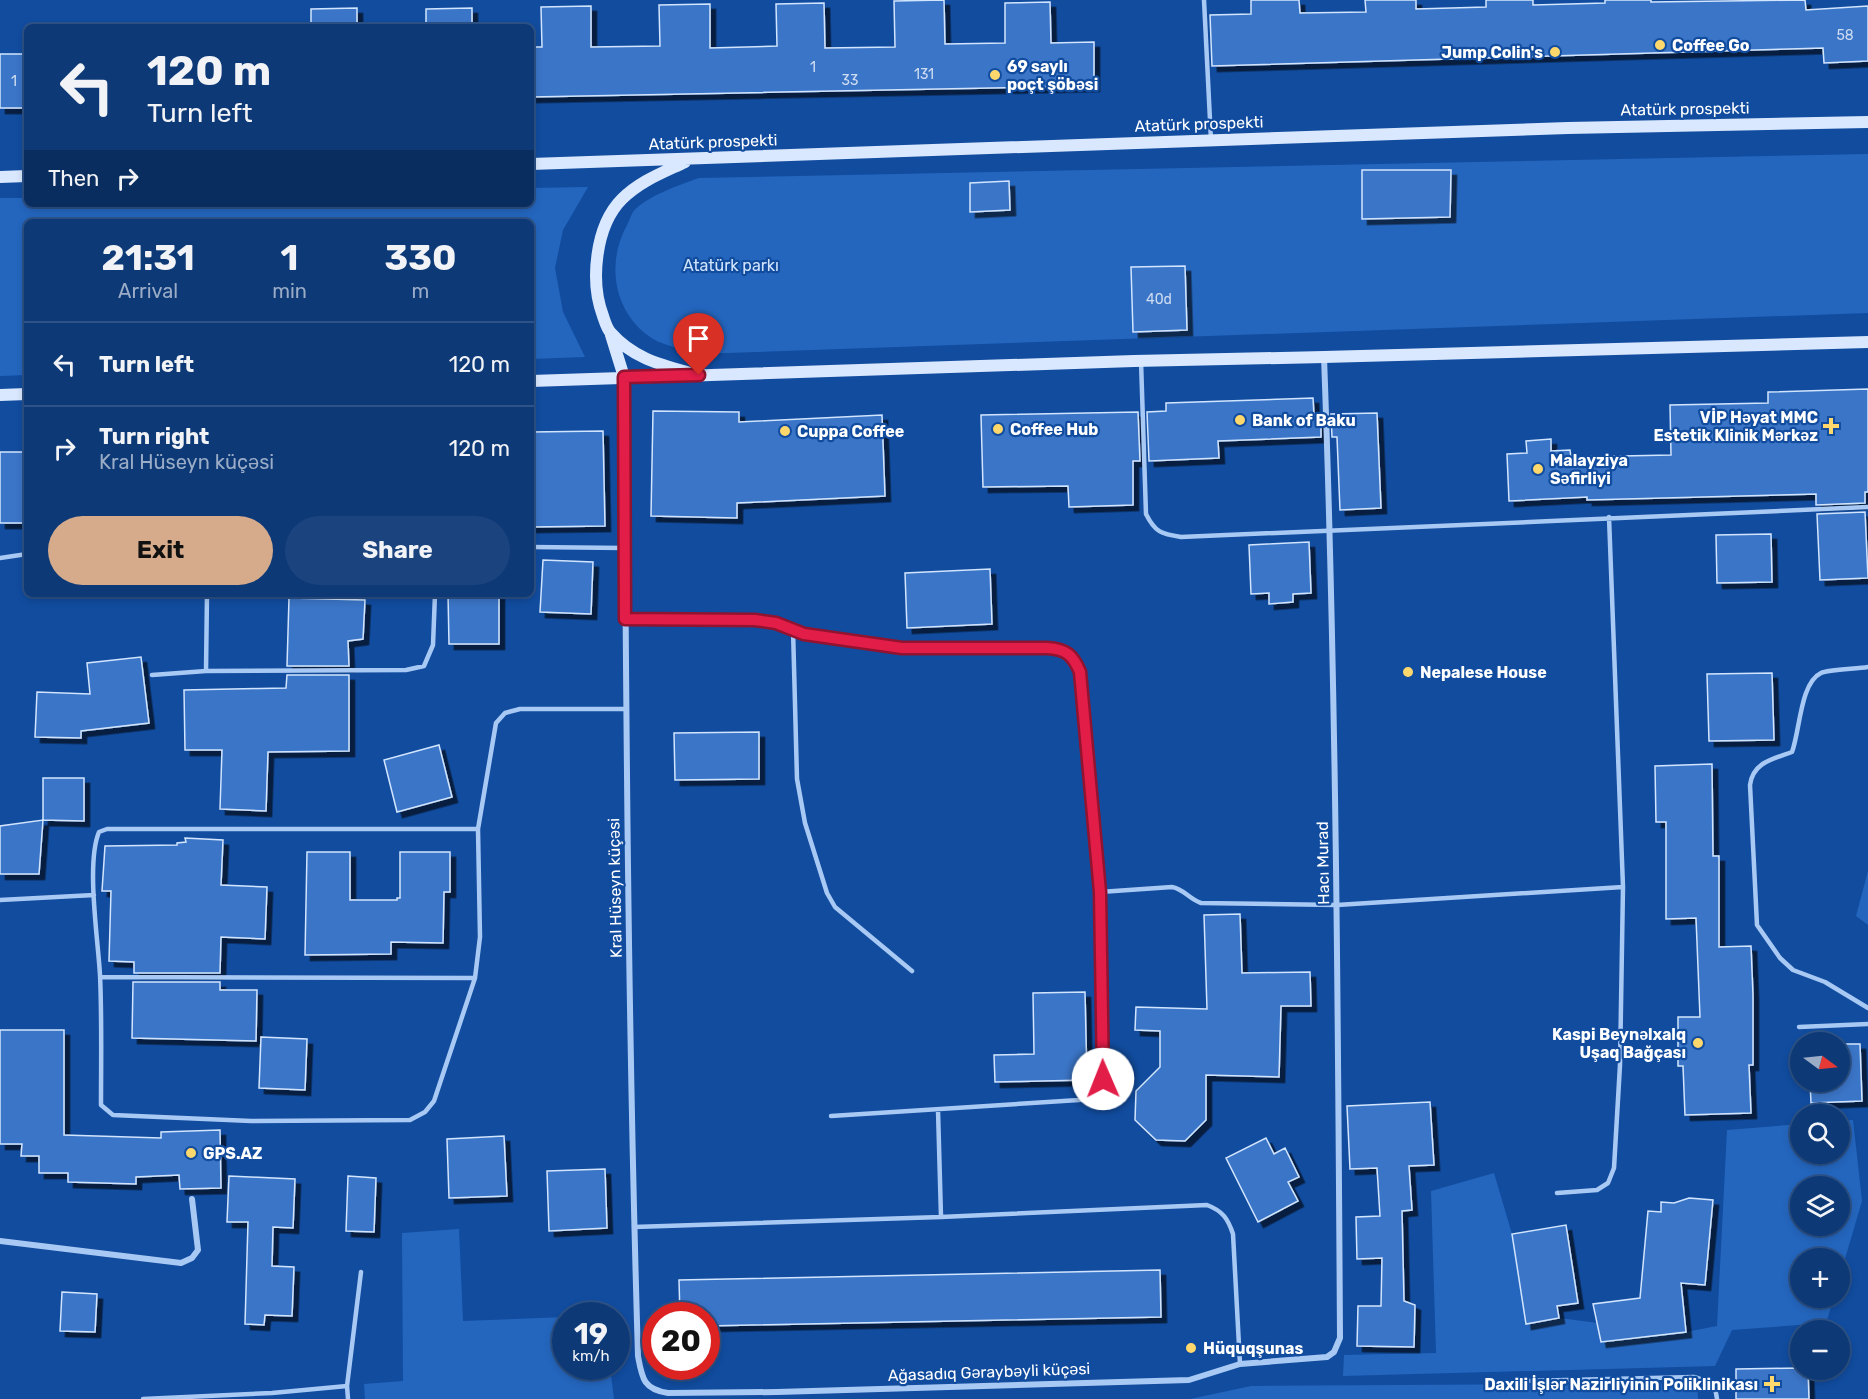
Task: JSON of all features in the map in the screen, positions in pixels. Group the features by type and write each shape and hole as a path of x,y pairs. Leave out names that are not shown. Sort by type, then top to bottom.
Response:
{"main road":[{"name":"Atatürk prospekti","path":"534,164 1568,128 1868,122"},
{"path":"624,377 619,357 600,308 596,281 597,255 605,226 620,201 642,182 691,159"},
{"path":"0,177 24,176"},
{"path":"609,332 631,351 652,362 699,375"},
{"path":"534,381 1141,361 1868,342"},
{"path":"0,395 24,394"}],"street":[{"name":"Hacı Murad","path":"1320,1358 1327,1357 1334,1352 1340,1338 1337,905 1330,532 1324,357"},
{"name":"Kral Hüseyn küçəsi","path":"624,377 625,709 638,1356 642,1376 648,1386 656,1391"},
{"path":"0,1241 181,1263 192,1258 198,1250 192,1199"},
{"name":"Ağasadıq Gəraybəyli küçəsi","path":"656,1391 777,1395 1189,1380 1240,1364 1320,1358"}],"lane":[{"path":"1204,0 1211,140"},
{"path":"1141,361 1146,513 1153,526 1165,535 1181,537 1330,532 1609,517 1868,507"},
{"path":"1557,1192 1597,1190 1608,1183 1614,1168 1620,1065 1623,887 1609,517"},
{"path":"534,547 624,548"},
{"path":"0,558 24,554"},
{"path":"206,671 207,597"},
{"path":"152,675 206,671 406,670 424,666 433,645 435,597"},
{"path":"625,619 755,620 776,623 804,634 902,648 1047,648 1068,652 1075,659 1080,672 1100,892 1103,1079 1099,1091 1090,1097 1078,1100 831,1116"},
{"path":"793,630 797,779 805,823 827,893 835,907 912,971"},
{"path":"1868,667 1821,673 1809,684 1792,752 1762,764 1752,773 1750,785 1757,925 1780,958 1793,970 1825,982 1868,1008"},
{"path":"478,829 107,829 99,832 95,841 94,895 100,977 101,1104 113,1115 251,1120 410,1120 425,1112 434,1101 475,978 480,937 478,829 496,723 505,712 520,710 625,709"},
{"path":"1100,892 1172,887 1180,888 1191,900 1201,903 1337,905 1623,887"},
{"path":"0,900 94,895"},
{"path":"100,977 475,978"},
{"path":"1799,1027 1868,1024"},
{"path":"938,1110 942,1217"},
{"path":"634,1227 942,1217 1207,1205 1221,1211 1228,1218 1233,1234 1240,1364"},
{"path":"348,1399 347,1386 361,1272"},
{"path":"1521,1381 1695,1377 1709,1382 1716,1389 1717,1399"},
{"path":"143,1399 272,1393 347,1386"},
{"path":"272,1393 272,1399"}],"green space":[{"name":"Atatürk parkı","path":"1868,154 1868,313 697,354 653,339 640,329 622,304 615,274 619,244 633,212 655,196 699,178"},
{"path":"588,187 563,230 555,268 563,312 585,357 534,359 534,219 24,219 24,375 0,376 0,198 24,198 24,207 534,207 534,188"},
{"path":"1868,871 1868,925 1856,916"},
{"path":"1850,1120 1853,1120 1862,1201 1848,1248 1790,1248 1790,1308 1831,1308 1827,1320 1790,1320 1790,1326 1732,1330 1715,1366 1343,1376 1344,1355 1436,1353 1431,1191 1494,1173 1512,1234 1526,1323 1559,1318 1598,1323 1602,1342 1717,1326 1727,1130 1790,1125 1790,1164 1850,1164"},
{"path":"459,1229 463,1321 552,1318 552,1380 612,1380 614,1399 365,1399 364,1384 403,1381 402,1233"},
{"path":"1697,1383 1698,1399 1190,1399 1251,1386"}],"building":[{"path":"944,0 945,44 1005,43 1005,3 1050,2 1051,43 1094,42 1094,86 534,97 534,47 542,47 541,7 591,6 591,47 660,46 659,5 710,4 710,48 777,46 776,4 824,3 825,48 895,47 894,1"},
{"path":"1251,0 1299,0 1300,13 1366,12 1365,0 1416,0 1416,9 1486,7 1486,0 1533,0 1533,5 1605,3 1605,0 1651,0 1651,2 1805,0 1806,10 1868,6 1868,61 1824,63 1823,48 1212,66 1210,15 1251,14"},
{"path":"357,8 357,24 311,24 311,9"},
{"path":"472,8 472,24 426,24 426,9"},
{"path":"0,54 24,54 24,108 0,108"},
{"path":"1362,170 1451,170 1450,217 1362,219"},
{"path":"1009,181 1010,210 970,212 970,183"},
{"path":"1185,266 1187,330 1133,332 1131,267"},
{"path":"1868,389 1868,492 1865,492 1865,503 1816,505 1816,494 1587,500 1587,497 1509,501 1507,454 1527,453 1526,441 1551,439 1551,451 1570,450 1571,457 1671,455 1670,405 1768,403 1768,392"},
{"name":"Bank of Baku","path":"1313,398 1314,415 1321,415 1321,437 1218,441 1219,458 1149,461 1147,412 1166,411 1166,403"},
{"path":"653,411 739,412 739,422 882,415 885,496 737,503 737,518 651,516"},
{"path":"1138,412 1140,461 1133,461 1133,505 1069,507 1068,486 983,487 981,415"},
{"path":"1377,413 1381,508 1340,510 1337,437 1332,437 1331,414"},
{"path":"603,431 605,526 534,527 534,432"},
{"path":"0,452 24,452 24,523 0,523"},
{"path":"1865,512 1868,578 1820,580 1817,514"},
{"path":"1771,534 1772,582 1717,583 1716,535"},
{"path":"1309,542 1311,593 1293,594 1293,602 1269,604 1269,593 1251,594 1249,545"},
{"path":"543,560 593,562 591,614 540,612"},
{"path":"990,569 992,624 907,628 905,573"},
{"path":"448,597 499,597 499,644 449,644"},
{"path":"289,598 365,600 363,639 348,641 349,666 287,666"},
{"path":"141,657 149,723 81,731 81,738 35,737 37,692 90,694 87,663"},
{"path":"1772,673 1774,740 1709,741 1707,674"},
{"path":"287,675 349,675 349,751 268,752 266,811 220,809 222,750 185,750 184,690 286,688"},
{"path":"759,732 759,779 675,780 674,733"},
{"path":"439,745 452,797 397,812 384,760"},
{"path":"1712,764 1713,856 1719,856 1719,947 1751,946 1753,1065 1749,1065 1751,1113 1685,1115 1683,1066 1678,1066 1678,1017 1700,1017 1696,918 1666,919 1666,822 1656,822 1655,766"},
{"path":"43,778 84,778 84,821 43,820"},
{"path":"43,820 39,874 0,874 0,826"},
{"path":"185,838 223,840 221,885 267,887 265,939 221,937 220,973 134,973 134,962 109,961 111,891 102,891 105,846 177,845 177,843 186,842"},
{"path":"307,852 350,852 350,900 397,900 400,898 400,852 450,852 450,892 444,892 443,943 391,942 391,954 305,955"},
{"path":"1240,914 1242,973 1310,972 1311,1006 1281,1006 1279,1077 1206,1075 1206,1120 1185,1141 1156,1140 1135,1120 1136,1091 1160,1067 1160,1031 1135,1030 1136,1007 1207,1009 1204,915"},
{"path":"133,982 220,982 220,990 257,990 256,1041 132,1038"},
{"path":"1085,992 1087,1080 995,1082 994,1055 1034,1054 1033,993"},
{"path":"0,1030 64,1030 64,1135 161,1138 161,1132 220,1130 221,1188 180,1189 179,1175 136,1177 136,1184 68,1182 68,1173 39,1173 39,1156 21,1156 22,1144 0,1144"},
{"path":"261,1037 307,1039 305,1090 259,1088"},
{"path":"1850,1044 1860,1044 1862,1101 1811,1103 1810,1092 1850,1092"},
{"path":"1430,1102 1434,1165 1409,1166 1412,1210 1402,1211 1404,1301 1415,1305 1414,1347 1357,1346 1358,1306 1381,1306 1382,1258 1357,1259 1356,1217 1380,1216 1377,1168 1350,1169 1347,1106"},
{"path":"504,1136 507,1196 449,1198 447,1139"},
{"path":"1266,1138 1274,1154 1285,1148 1299,1177 1288,1182 1298,1201 1258,1222 1226,1158"},
{"path":"605,1169 607,1228 549,1231 547,1171"},
{"path":"229,1176 295,1179 293,1228 273,1227 272,1266 294,1267 292,1316 265,1315 264,1325 245,1324 248,1222 227,1222"},
{"path":"348,1176 376,1178 374,1232 346,1231"},
{"path":"1689,1198 1713,1200 1705,1285 1681,1283 1686,1332 1601,1342 1593,1304 1640,1298 1648,1211 1661,1212 1661,1202 1674,1203"},
{"path":"1566,1225 1578,1303 1557,1306 1559,1318 1526,1324 1512,1234"},
{"path":"1160,1270 1161,1317 720,1326 720,1302 680,1302 679,1280"},
{"path":"62,1292 97,1294 95,1332 60,1331"},
{"name":"Daxili İşlər Nazirliyinin Poliklinikası","path":"1790,1368 1790,1380 1808,1380 1809,1399 1736,1399 1736,1369"}],"place":[{"name":"Coffee Go","path":"1660,45"},
{"name":"Jump Colin's","path":"1555,52"},
{"name":"69 saylı poçt şöbəsi","path":"995,75"},
{"name":"Bank of Baku","path":"1240,420"},
{"name":"VİP Həyat MMC Estetik Klinik Mərkəz","path":"1831,426"},
{"name":"Coffee Hub","path":"998,429"},
{"name":"Cuppa Coffee","path":"785,431"},
{"name":"Malayziya Səfirliyi","path":"1538,469"},
{"name":"Nepalese House","path":"1408,672"},
{"name":"Kaspi Beynəlxalq Uşaq Bağçası","path":"1698,1043"},
{"name":"GPS.AZ","path":"191,1153"},
{"name":"Hüquqşunas","path":"1191,1348"},
{"name":"Daxili İşlər Nazirliyinin Poliklinikası","path":"1772,1384"}],"route":[{"path":"699,375 624,377 625,619 755,620 776,623 804,634 902,648 1058,648 1068,652 1075,659 1080,672 1100,892 1103,1079"}]}
